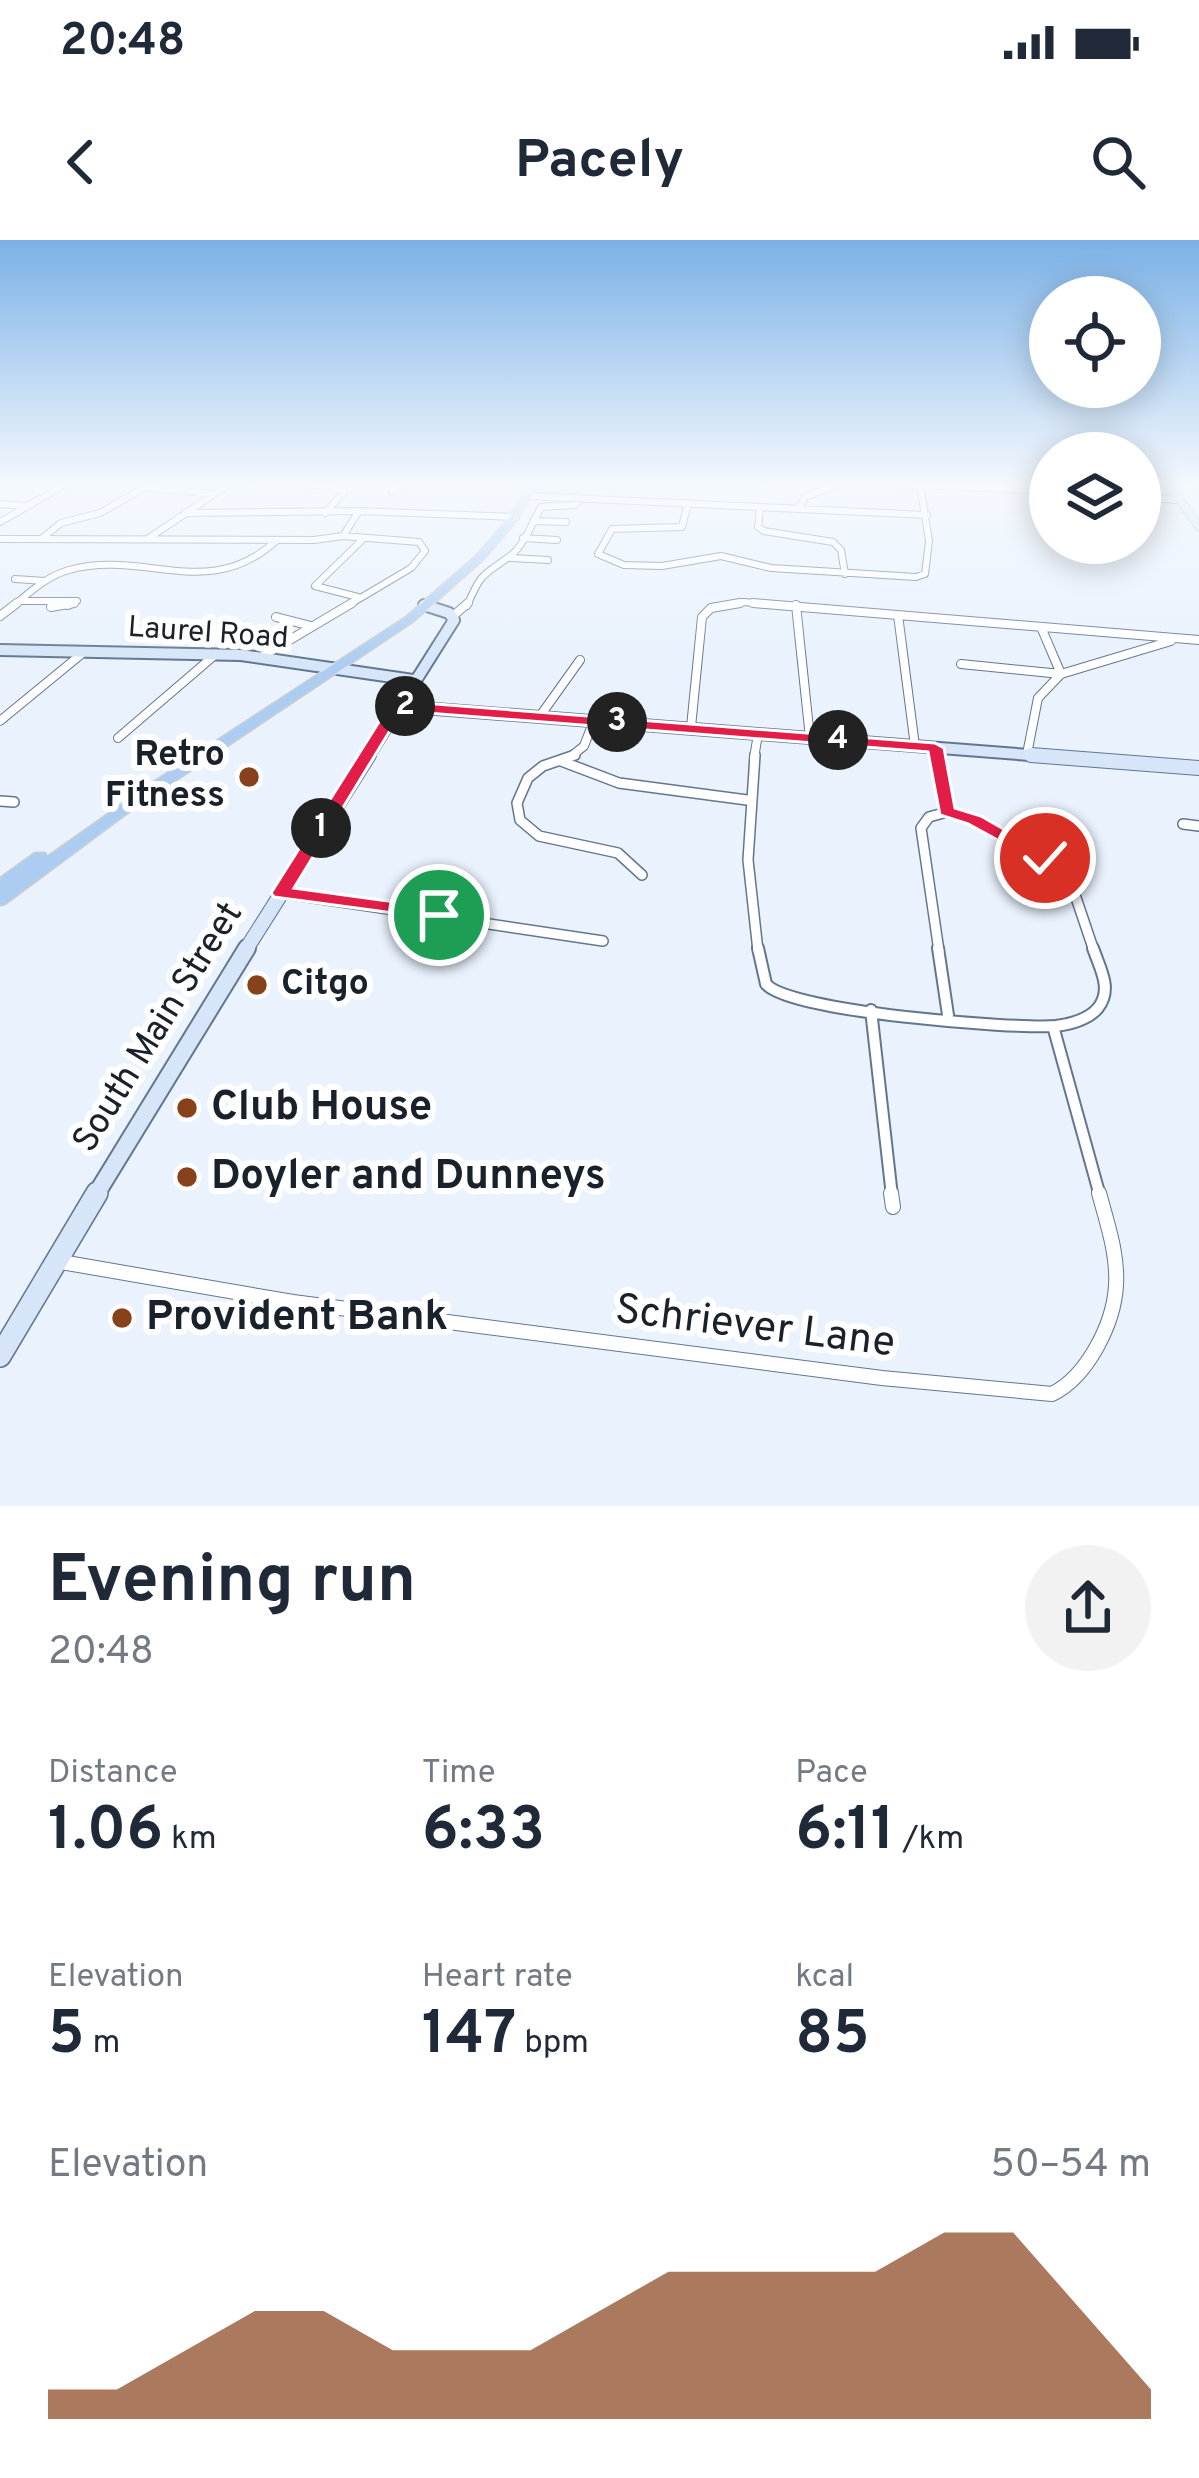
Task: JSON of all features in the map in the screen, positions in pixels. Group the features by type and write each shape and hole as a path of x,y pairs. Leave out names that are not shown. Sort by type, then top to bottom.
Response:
{"main road":[{"path":"0,886 107,808 422,612 424,605 475,566 495,543"},
{"path":"0,900 135,800 329,668"}],"street":[{"path":"0,616 45,581 79,568 197,572 240,568 262,558 275,543"},
{"path":"358,597 315,586 360,543"},
{"path":"261,658 411,568 425,551 420,543"},
{"path":"520,543 511,558 548,560"},
{"path":"604,543 598,554 624,565 662,566 721,556 771,568 900,578 925,574 926,543"},
{"path":"834,543 841,550 845,574"},
{"name":"South Main Street","path":"0,1355 453,616 466,608 488,579 482,575 491,565 511,558"},
{"path":"15,579 45,581"},
{"path":"21,601 52,602"},
{"path":"691,728 702,617 723,604 796,605 1199,640"},
{"path":"424,605 453,616"},
{"path":"796,605 809,738"},
{"path":"898,615 915,746"},
{"path":"276,616 311,626"},
{"path":"1042,627 1061,674"},
{"path":"961,664 1061,674 1174,640"},
{"name":"Laurel Road","path":"0,650 216,654 413,680"},
{"path":"0,721 84,652"},
{"path":"118,738 216,654"},
{"path":"540,716 580,660"},
{"path":"1027,754 1038,698 1061,674"},
{"path":"397,706 1199,768"},
{"path":"594,720 586,744 561,761 543,766 521,788 518,820 532,833 627,856 642,875"},
{"path":"758,734 747,800 745,871 762,974 771,992 793,1002 1053,1026 1084,1022 1102,1006 1107,988 1068,874 974,820 947,812 929,817 921,828 948,1015"},
{"path":"935,748 947,812"},
{"path":"561,761 619,784 747,800"},
{"path":"0,801 14,802"},
{"path":"1183,824 1199,826"},
{"path":"281,893 603,940"},
{"path":"871,1010 892,1207"},
{"name":"Schriever Lane","path":"55,1262 121,1269 293,1302 882,1378 1052,1394 1071,1385 1098,1343 1117,1288 1112,1242 1053,1026"}],"place":[{"name":"Retro Fitness","path":"249,777"},
{"name":"Citgo","path":"257,985"},
{"name":"Club House","path":"187,1108"},
{"name":"Doyler and Dunneys","path":"187,1177"},
{"name":"Provident Bank","path":"122,1318"}],"route":[{"path":"439,915 281,893 397,706 935,748 947,812 974,820 1045,858"}]}
